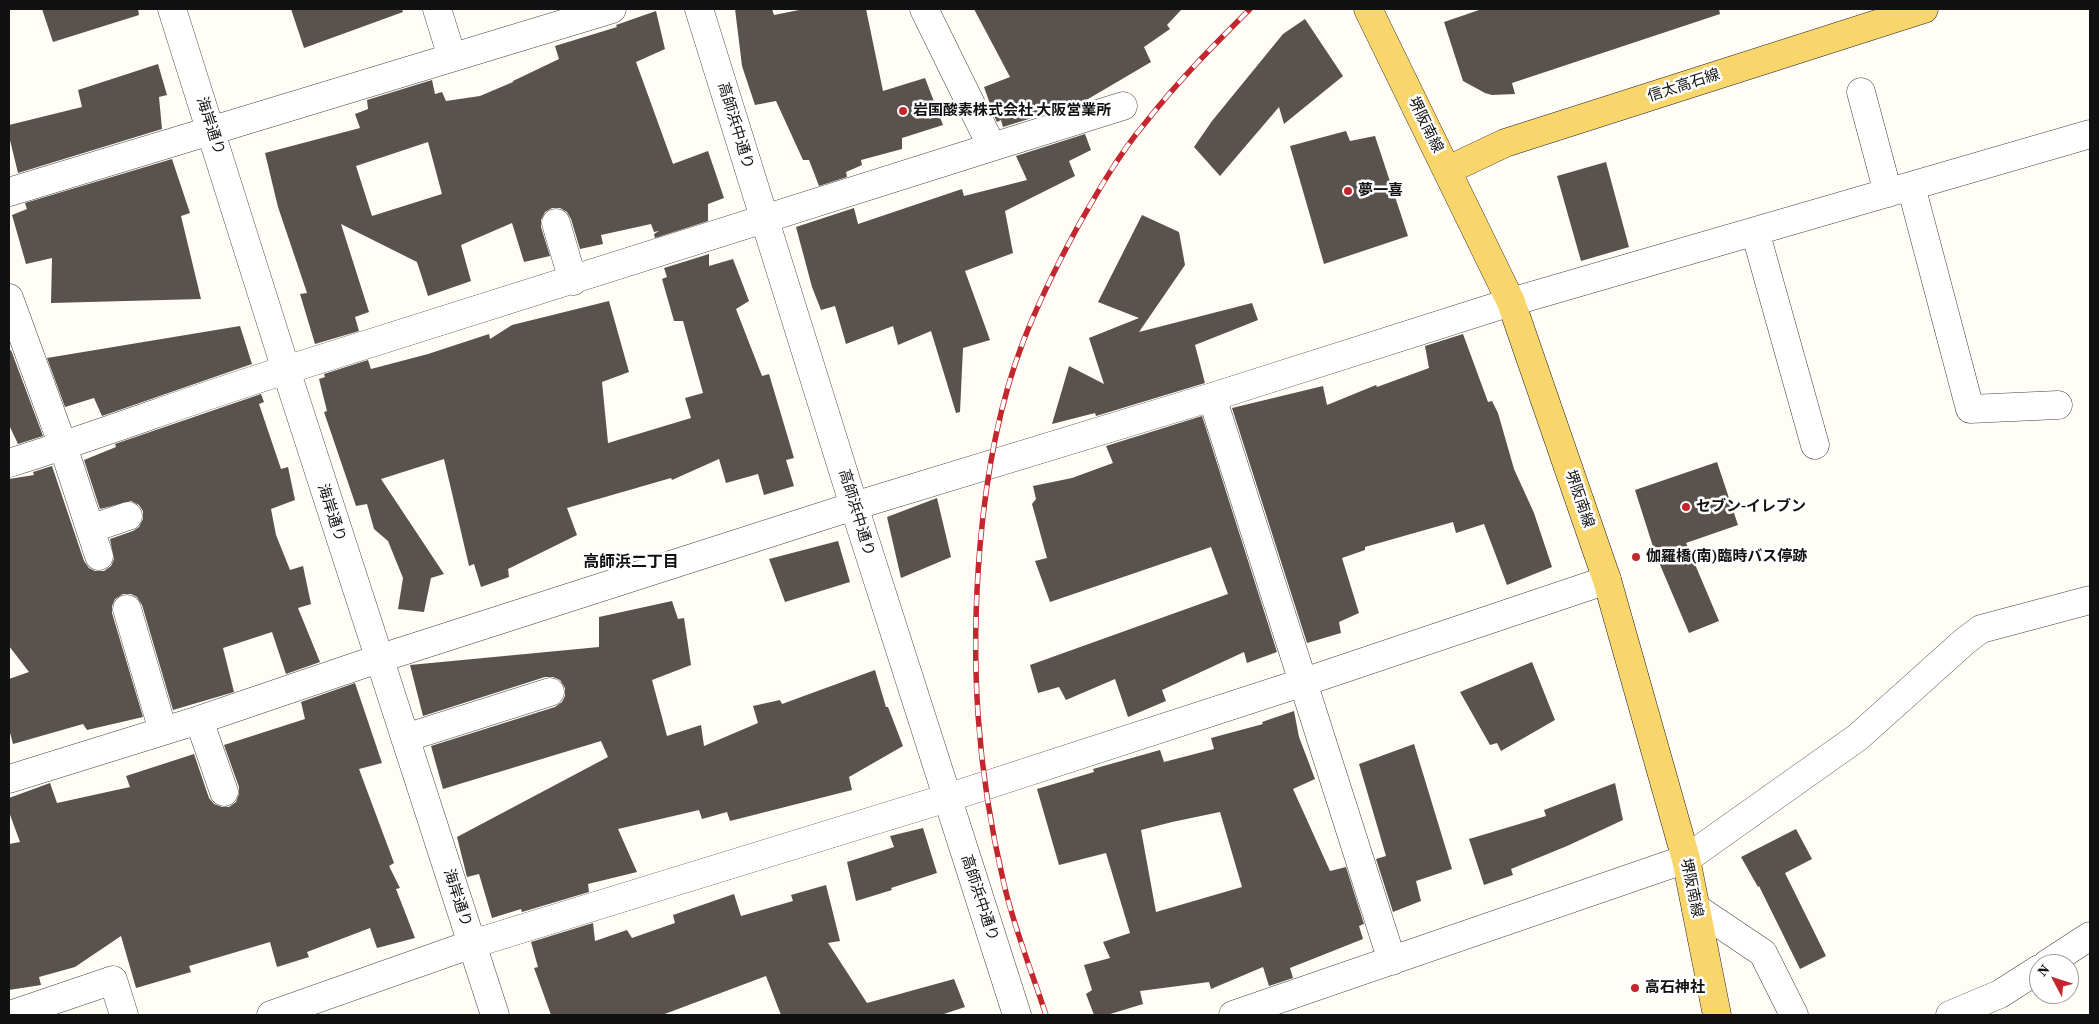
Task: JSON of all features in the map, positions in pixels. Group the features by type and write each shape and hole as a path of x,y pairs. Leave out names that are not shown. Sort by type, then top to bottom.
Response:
{"main road":[{"name":"堺阪南線","path":"1368,9 1511,302 1607,580 1686,859 1718,1015"},
{"name":"信太高石線","path":"1448,170 1505,142 1924,9"}],"street":[{"name":"海岸通り","path":"172,9 378,659 495,1015"},
{"path":"437,9 452,56"},
{"path":"9,192 211,129 612,9"},
{"name":"高師浜中通り","path":"699,9 854,506 1017,1015"},
{"path":"924,9 992,146"},
{"path":"1861,92 1900,190 1970,409 2058,405"},
{"path":"9,463 286,370 764,221 992,146 1124,106"},
{"path":"9,779 163,732 378,659 854,506 1212,397 1511,302 2090,134"},
{"path":"556,223 573,281"},
{"path":"1755,231 1815,445"},
{"path":"9,298 18,352 63,446 99,556"},
{"path":"1212,397 1392,960"},
{"path":"90,529 128,516"},
{"path":"286,1013 472,944 947,798 1304,682 1607,580"},
{"path":"1233,1015 1686,859 1858,737 1965,641 1981,629 2090,600"},
{"path":"127,609 163,732"},
{"path":"405,738 550,692"},
{"path":"199,720 224,792"},
{"path":"1696,908 1764,953 1794,1015"},
{"path":"2062,954 2090,936"},
{"path":"1950,1015 2000,994 2029,975"},
{"path":"10,1015 113,980 124,1015"}],"building":[{"path":"42,9 138,9 139,15 53,42"},
{"path":"291,9 402,9 403,12 304,48"},
{"path":"735,9 772,9 774,15 804,9 866,9 883,91 925,78 943,125 902,138 902,149 861,160 862,165 846,172 847,177 819,186 809,160 803,160 776,101 755,105 742,66"},
{"path":"974,9 1182,9 1167,25 1170,29 1144,47 1151,62 1083,102 1003,127 1001,120 997,122 995,118 984,87 1010,77"},
{"path":"1482,9 1719,9 1720,14 1512,83 1515,94 1492,95 1463,81 1444,22"},
{"path":"656,11 665,49 636,62 673,164 708,151 724,198 708,204 708,221 655,238 654,234 659,231 654,232 651,224 601,235 603,244 580,249 567,212 560,208 552,208 545,212 541,220 541,227 550,256 524,262 512,223 461,245 471,281 428,296 417,262 341,224 369,312 355,317 359,331 315,344 300,294 307,293 278,207 265,153 360,128 355,114 368,109 367,100 432,80 435,94 442,92 446,101 480,96 559,59 555,46 617,27 616,25","holes":["428,142 442,194 372,216 356,166"]},
{"path":"1305,19 1343,76 1284,124 1279,107 1220,176 1194,147 1212,121 1283,34"},
{"path":"158,64 167,95 159,97 162,129 18,173 9,136 9,125 82,107 78,90"},
{"name":"夢一喜","path":"1346,131 1350,141 1375,136 1408,236 1324,264 1290,146"},
{"path":"1085,134 1091,150 1069,161 1075,176 1005,211 1013,253 965,271 990,340 963,348 960,412 956,413 931,331 898,345 893,326 846,344 835,306 821,310 812,287 796,227 854,208 858,224 962,189 964,196 1027,180 1016,156"},
{"path":"172,159 190,213 181,216 201,299 51,303 52,258 26,264 12,215 27,209 25,203"},
{"path":"1606,162 1629,247 1581,261 1557,176"},
{"path":"1142,215 1179,232 1185,265 1139,332 1252,303 1258,320 1195,345 1205,383 1096,416 1095,413 1052,424 1069,366 1104,384 1089,338 1139,318 1098,302"},
{"path":"709,254 709,266 733,259 749,301 736,309 762,376 769,374 794,458 786,460 794,486 764,495 758,474 726,483 719,459 672,480 671,478 567,508 577,535 508,569 509,577 481,587 474,564 469,566 444,459 381,479 444,574 431,578 424,612 398,609 403,578 388,541 374,529 367,504 356,506 324,412 327,411 319,379 325,377 324,374 368,360 371,369 428,354 489,334 490,339 512,325 609,301 629,372 602,382 608,443 691,418 685,398 703,393 683,321 674,321 662,279 667,277 664,268"},
{"path":"240,326 252,364 102,416 94,398 65,407 47,358"},
{"path":"1463,334 1488,402 1492,401 1498,413 1514,469 1534,513 1552,567 1507,585 1484,524 1456,533 1453,522 1365,547 1365,550 1342,558 1359,613 1339,622 1341,633 1307,643 1232,408 1323,386 1327,405 1376,385 1377,387 1429,368 1425,346"},
{"path":"11,350 43,436 18,444 9,425 9,351"},
{"path":"261,394 264,402 259,404 281,469 288,467 295,500 271,509 276,535 290,570 303,566 311,604 298,608 320,662 286,674 272,632 223,648 234,692 173,710 142,605 137,597 131,594 123,594 115,599 112,613 143,717 87,730 83,724 13,744 9,729 9,679 29,672 9,646 9,479 34,475 33,472 52,466 84,561 89,568 95,571 104,571 111,566 114,559 110,539 139,527 143,519 143,511 139,505 131,501 100,509 84,460 116,447 115,444"},
{"path":"1202,416 1277,652 1247,663 1244,652 1162,690 1166,701 1128,717 1115,679 1066,700 1059,687 1038,693 1030,665 1228,594 1211,547 1050,602 1035,561 1047,558 1032,504 1036,499 1033,486 1072,478 1113,463 1106,446"},
{"name":"セブン-イレブン","path":"1717,462 1738,525 1686,543 1719,621 1689,633 1655,553 1635,490"},
{"path":"937,498 951,557 901,578 887,517"},
{"path":"838,541 850,582 785,602 769,559"},
{"path":"672,601 678,619 684,618 691,665 652,680 667,736 701,725 704,746 758,723 753,706 780,700 782,704 875,670 886,707 888,707 903,746 849,777 852,790 730,821 727,812 702,819 699,810 618,829 637,872 588,884 589,892 522,912 521,909 492,918 479,874 467,877 457,837 608,757 601,741 443,789 431,746 555,707 562,702 565,696 565,688 560,680 553,677 545,677 423,716 410,665 599,647 599,617"},
{"path":"1532,662 1555,720 1501,751 1497,743 1490,745 1460,692"},
{"path":"355,683 382,763 359,769 394,863 389,866 400,888 396,889 415,938 377,948 370,928 307,952 309,957 277,967 270,942 189,966 191,972 136,988 121,936 75,967 39,977 41,985 9,990 9,844 20,842 9,812 9,798 50,783 57,803 130,787 126,776 194,754 209,798 214,804 229,807 236,802 239,787 224,745 305,719 301,702"},
{"path":"1294,711 1299,737 1315,779 1293,789 1330,871 1346,867 1364,924 1359,926 1363,939 1290,968 1293,978 1269,986 1263,967 1211,989 1209,982 1140,991 1143,1004 1107,1015 1094,1015 1086,994 1092,990 1084,965 1110,958 1103,942 1130,933 1106,853 1059,865 1037,789 1094,772 1093,769 1160,750 1164,762 1214,749 1211,738 1263,724 1262,722","holes":["1220,812 1242,887 1156,912 1141,830"]},
{"path":"1414,744 1452,869 1416,881 1421,901 1393,912 1376,859 1386,856 1359,764"},
{"path":"1615,783 1623,820 1511,869 1513,875 1484,885 1469,839 1546,816 1544,810"},
{"path":"923,828 937,873 856,901 847,862 894,847 890,836"},
{"path":"1796,829 1812,859 1785,873 1826,956 1800,969 1759,886 1741,857"},
{"path":"826,885 840,941 828,943 867,1003 954,979 965,1007 941,1015 781,1015 766,976 662,1015 551,1015 534,968 538,967 531,942 593,923 595,941 627,930 632,938 675,923 673,915 734,894 741,916 793,901 791,895"}],"railway":[{"path":"1046,1015 1018,933 1004,884 987,800 978,716 976,674 977,589 983,520 994,442 1014,367 1029,327 1055,270 1093,200 1136,134 1158,107 1196,64 1250,9"}],"place":[{"name":"岩国酸素株式会社 大阪営業所","path":"903,111"},
{"name":"夢一喜","path":"1348,191"},
{"name":"セブン-イレブン","path":"1686,507"},
{"name":"伽羅橋(南)臨時バス停跡","path":"1636,557"},
{"name":"高石神社","path":"1635,988"}],"district":[{"name":"高師浜二丁目","path":"631,563"}]}
